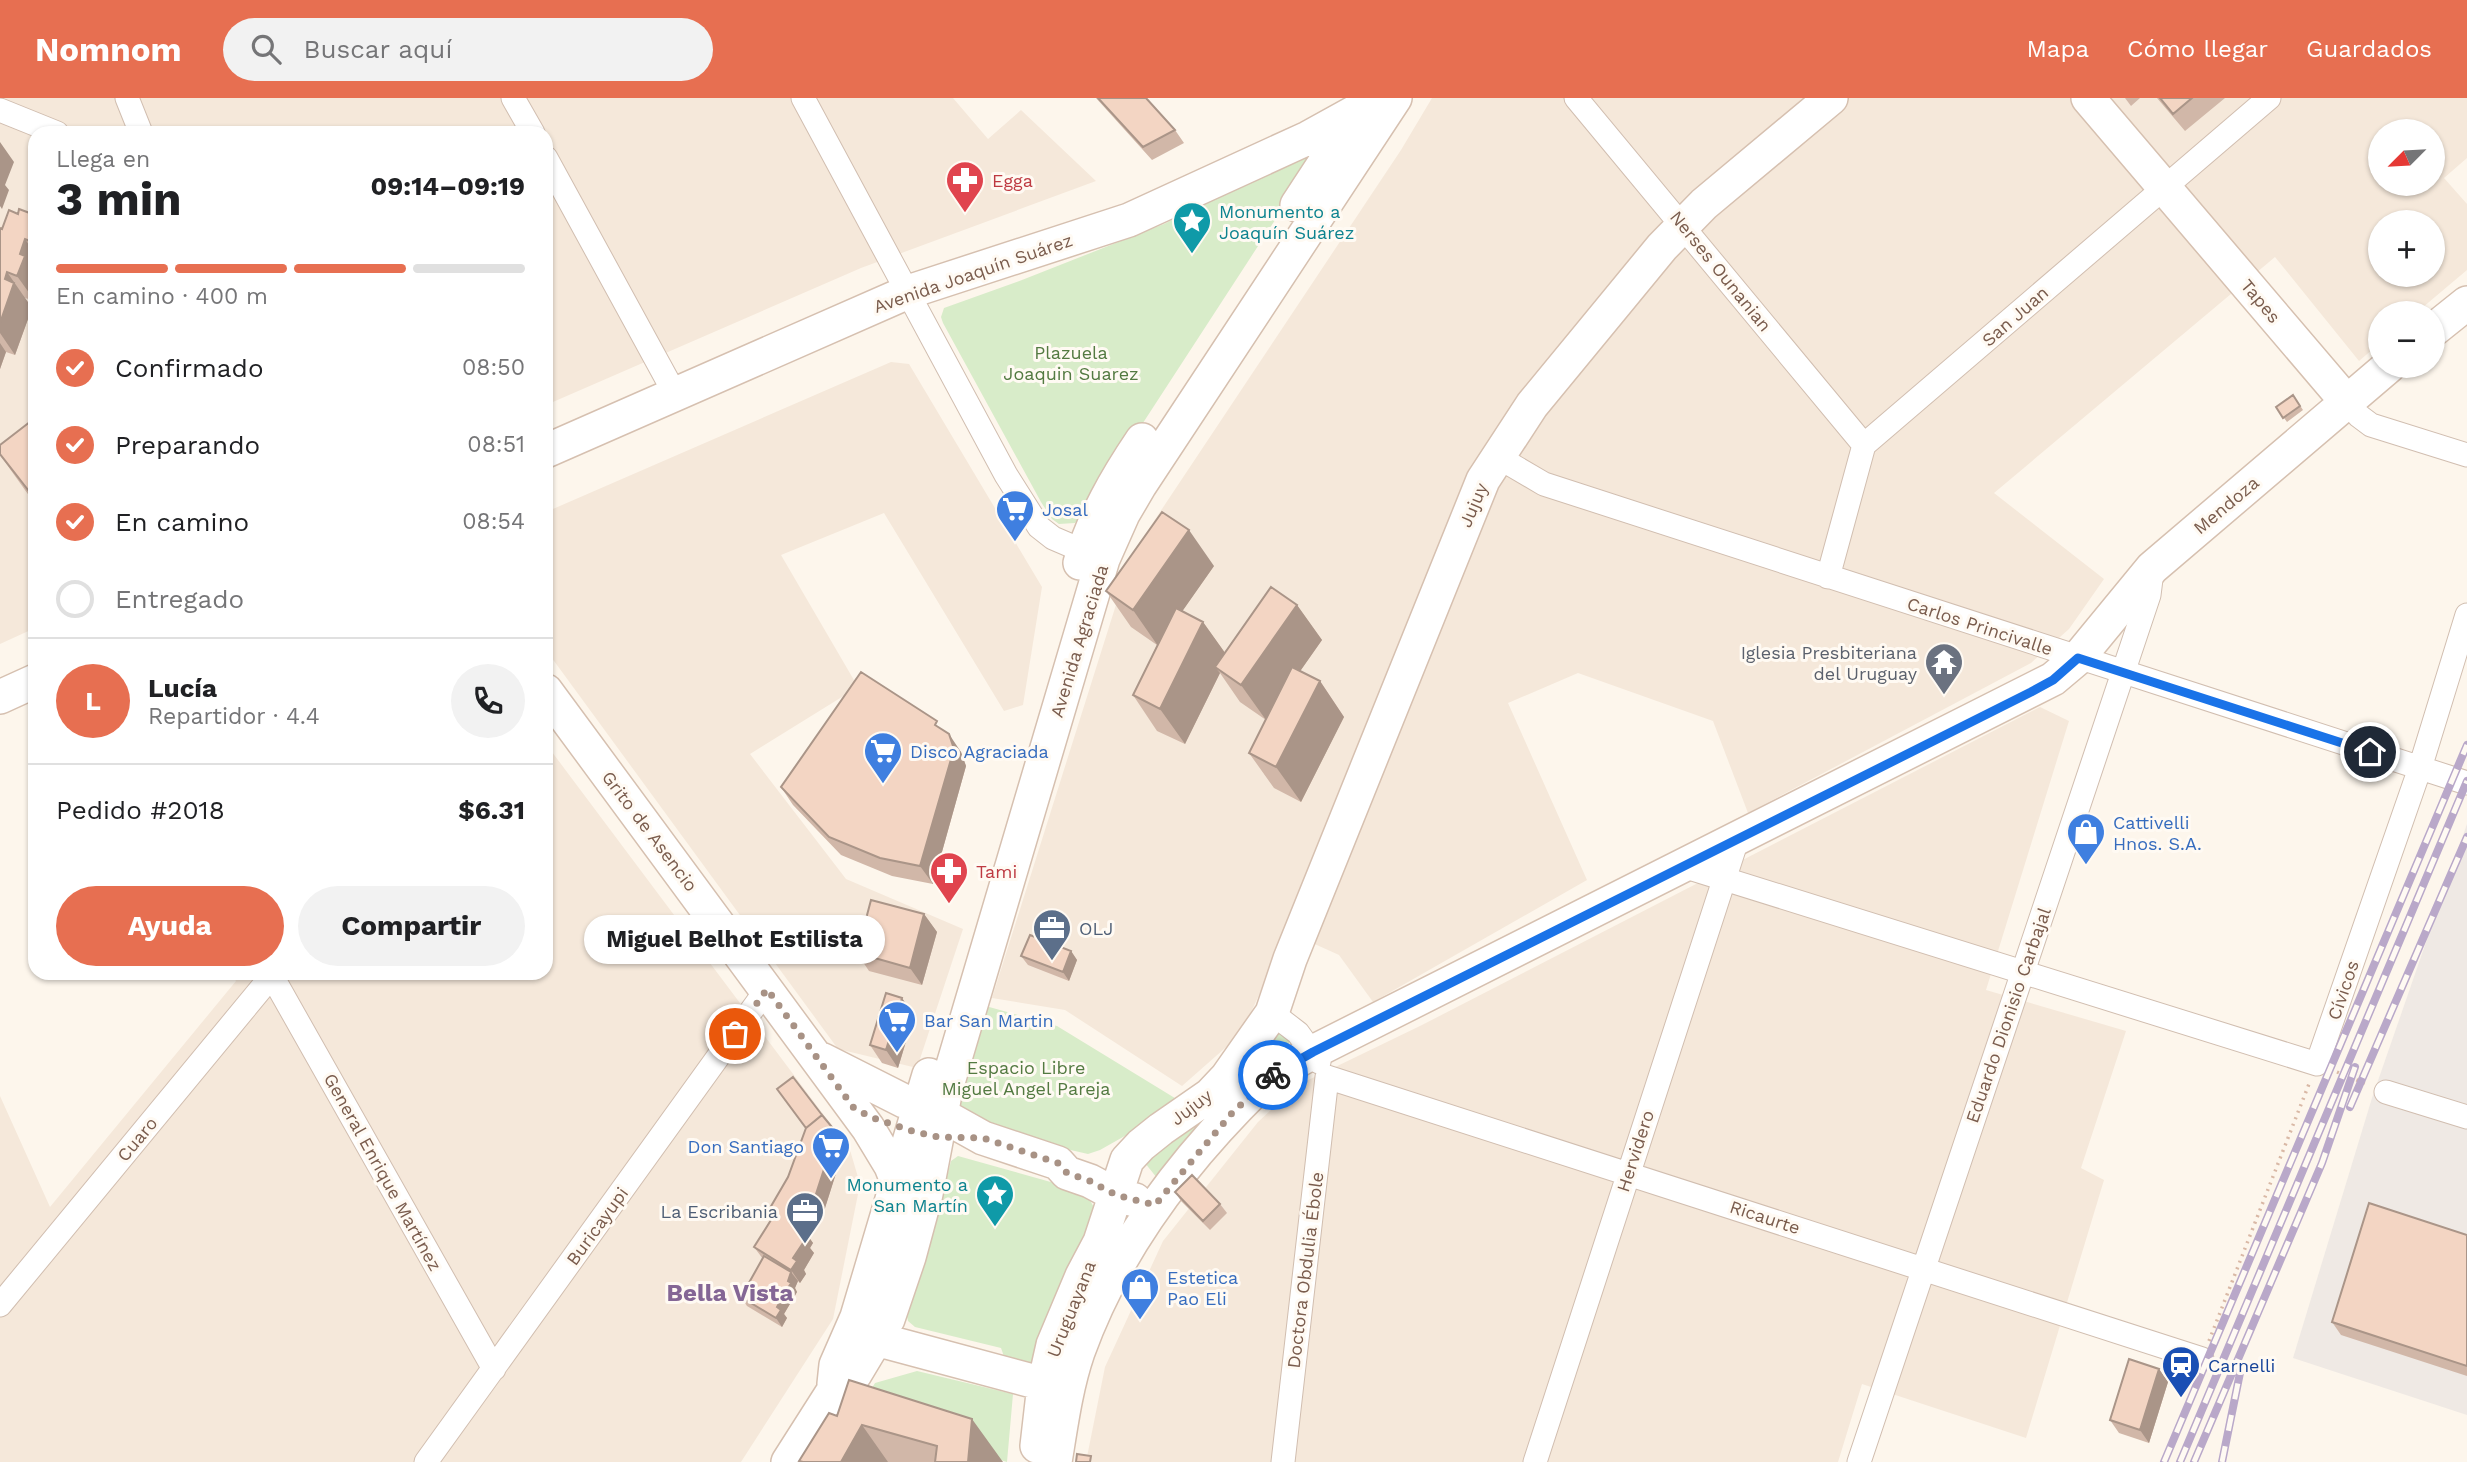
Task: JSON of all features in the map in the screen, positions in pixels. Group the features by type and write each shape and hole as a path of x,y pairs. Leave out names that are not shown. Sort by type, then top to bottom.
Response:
{"street":[{"path":"127,98 138,126"},
{"path":"513,98 529,126"},
{"path":"803,98 1006,475 1039,527 1053,538 1093,556"},
{"name":"Avenida Agraciada","path":"1093,556 1395,98"},
{"name":"Nerses Ounanian","path":"1576,98 1864,445"},
{"name":"Jujuy","path":"1126,1160 1151,1137 1210,1095 1244,1056 1272,1013 1290,958 1476,496 1483,480 1532,405 1662,247 1704,204 1831,98"},
{"name":"Tapes","path":"2088,98 2359,416 2371,425 2467,455"},
{"name":"San Juan","path":"1864,445 2269,98"},
{"name":"Avenida Joaquín Suárez","path":"553,448 908,292 1129,220 1308,138 1364,103"},
{"name":"Avenida Agraciada","path":"832,1393 836,1365 857,1317 897,1181 946,1089 1093,556 1098,513 1115,481 1364,103"},
{"path":"0,110 40,126"},
{"path":"553,171 675,394"},
{"path":"2445,321 2467,303"},
{"name":"Mendoza","path":"1683,866 2053,680 2078,658 2152,568 2375,378"},
{"path":"1828,577 1864,445"},
{"name":"Carlos Princivalle","path":"1498,457 1544,484 2467,783"},
{"name":"Eduardo Dionisio Carbajal","path":"1859,1462 2148,596 2152,568"},
{"name":"Cívicos","path":"2317,1064 2420,768 2467,615"},
{"path":"0,697 28,684"},
{"name":"Grito de Asencio","path":"553,700 818,1058 883,1151 897,1181"},
{"name":"Hervidero","path":"1535,1462 1737,840"},
{"path":"1683,866 2317,1064"},
{"name":"Uruguayana","path":"1035,1462 1056,1388 1077,1355 1117,1267 1155,1205 1189,1161 1260,1085 1320,1064 1683,866"},
{"name":"Cuaro","path":"0,1305 268,980"},
{"name":"General Enrique Martínez","path":"276,980 494,1369"},
{"name":"Buricayupi","path":"426,1462 767,989"},
{"path":"1272,1013 1298,1033 1320,1064"},
{"path":"818,1058 904,1101 928,1122"},
{"name":"Ricaurte","path":"1320,1064 1628,1173 2202,1359"},
{"name":"Doctora Obdulia Ébole","path":"1283,1462 1320,1064"},
{"path":"2386,1092 2467,1116"},
{"path":"853,1107 870,1117 928,1122 983,1138 1058,1163 1067,1173 1090,1181 1116,1195 1155,1205"},
{"name":"Avenida Agraciada","path":"788,1462 832,1393 855,1374 888,1319 909,1257 928,1122"},
{"path":"1058,1163 1070,1160 1090,1163 1126,1160 1146,1180 1155,1205"},
{"name":"Uruguayana","path":"1055,1462 1056,1388 1053,1345 1082,1276 1100,1242 1126,1160"},
{"path":"876,1339 1056,1388"}],"path":[{"path":"2202,1359 2317,1064 2386,1092"}],"shaded area":[{"path":"0,98 953,98 988,139 1021,110 1096,181 861,268 553,402 553,126 28,126 28,631 0,644"},
{"path":"1432,98 2467,98 2467,158 2445,177 2445,119 2368,119 2368,196 2445,196 2445,179 2467,204 2467,270 2430,301 2368,301 2368,353 2359,361 2275,257 1994,493 2104,579 2069,629 2031,663 1748,813 1713,721 1578,673 1508,703 1587,880 1373,1002 1339,955 1288,932 1241,1034 1182,1086 1065,1010 992,998 1132,554 1401,150"},
{"path":"891,362 909,364 1042,587 1023,705 1004,711 884,513 781,555 858,687 750,754 846,879 963,929 917,1068 838,1049 553,660 553,509"},
{"path":"2040,707 2069,721 1986,990 2126,1031 2081,1168 2104,1180 2026,1438 1862,1384 1838,1462 1086,1462 1105,1367 1163,1241 1258,1122 1298,1085 1422,1025"},
{"path":"553,753 850,1150 860,1184 833,1319 741,1462 0,1462 0,1096 50,1207 236,981 553,980"},
{"path":"2467,824 2467,1415 2293,1358 2372,1098"}],"green space":[{"name":"Plazuela Joaquin Suarez","path":"1309,151 1314,160 1087,509 1075,523 1059,524 1052,519 1041,502 943,323 941,317 944,308 1164,224"},
{"name":"Espacio Libre Miguel Angel Pareja","path":"982,1005 1057,1026 1183,1103 1100,1150 1088,1154 1040,1143 977,1122 960,1108 957,1102"},
{"path":"1277,1032 1289,1041 1289,1047 1157,1178 1145,1163"},
{"path":"958,1156 1072,1188 1087,1195 1096,1211 1038,1364 1006,1362 1001,1348 915,1327 908,1321 906,1312 931,1240 951,1161"},
{"path":"917,1371 1013,1394 1007,1462 855,1416 875,1383"}],"building":[{"path":"1098,98 1146,98 1175,130 1143,147"},
{"path":"2160,98 2192,98 2173,114"},
{"path":"19,209 28,212 28,240 25,239 20,254 25,256 17,276 7,272 5,279 14,283 0,323 0,228 2,229 9,210 18,214"},
{"path":"2293,395 2300,406 2283,418 2276,407"},
{"path":"28,423 28,490 0,454 0,445"},
{"path":"1162,512 1189,530 1133,610 1106,591"},
{"path":"1271,587 1297,605 1241,685 1215,667"},
{"path":"1176,608 1203,622 1160,709 1133,695"},
{"path":"1292,667 1320,681 1276,767 1249,753"},
{"name":"Disco Agraciada","path":"861,672 937,721 935,725 949,734 954,749 920,866 880,858 829,837 781,787"},
{"path":"871,900 924,914 910,968 857,953"},
{"path":"1030,935 1071,951 1063,972 1021,956"},
{"path":"886,993 902,998 886,1050 870,1045"},
{"path":"793,1077 822,1115 806,1128 777,1089"},
{"path":"822,1115 836,1132 816,1194 797,1226 804,1230 800,1236 805,1240 793,1258 797,1261 791,1270 754,1247 776,1212 770,1208 788,1177 806,1128"},
{"path":"1192,1175 1220,1204 1203,1221 1175,1192"},
{"path":"2369,1203 2467,1235 2467,1366 2332,1322"},
{"path":"764,1256 791,1272 788,1281 791,1283 777,1307 781,1310 776,1318 741,1297"},
{"path":"2129,1359 2159,1369 2140,1430 2110,1420"},
{"path":"849,1380 972,1419 968,1462 935,1462 937,1446 862,1425 841,1462 799,1461 829,1413 837,1416"},
{"path":"1077,1454 1091,1456 1090,1462 1076,1462"}],"railway":[{"path":"2164,1462 2467,745"},
{"path":"2180,1462 2467,781"},
{"path":"2350,1107 2467,837"},
{"path":"2194,1462 2322,1163 2355,1067"},
{"path":"2222,1462 2240,1373"}],"way so far":[{"path":"735,1034 767,989 853,1107 870,1117 938,1137 983,1138 1058,1163 1067,1173 1090,1181 1116,1195 1155,1205 1232,1113 1273,1075"}],"place":[{"name":"Egga","path":"965,214"},
{"name":"Monumento a Joaquín Suárez","path":"1192,255"},
{"name":"Josal","path":"1015,543"},
{"name":"Iglesia Presbiteriana del Uruguay","path":"1944,696"},
{"name":"Disco Agraciada","path":"883,785"},
{"name":"Cattivelli Hnos. S.A.","path":"2086,866"},
{"name":"Tami","path":"949,905"},
{"name":"OLJ","path":"1052,962"},
{"name":"Miguel Belhot Estilista","path":"735,1034"},
{"name":"Bar San Martin","path":"897,1054"},
{"name":"Don Santiago","path":"831,1180"},
{"name":"Monumento a San Martín","path":"995,1228"},
{"name":"La Escribania","path":"805,1245"},
{"name":"Estetica Pao Eli","path":"1140,1321"},
{"name":"Carnelli","path":"2181,1399"}],"district":[{"name":"Bella Vista","path":"730,1293"}],"route":[{"path":"1273,1075 1313,1052 2031,692 2053,680 2078,658 2370,752"}]}
